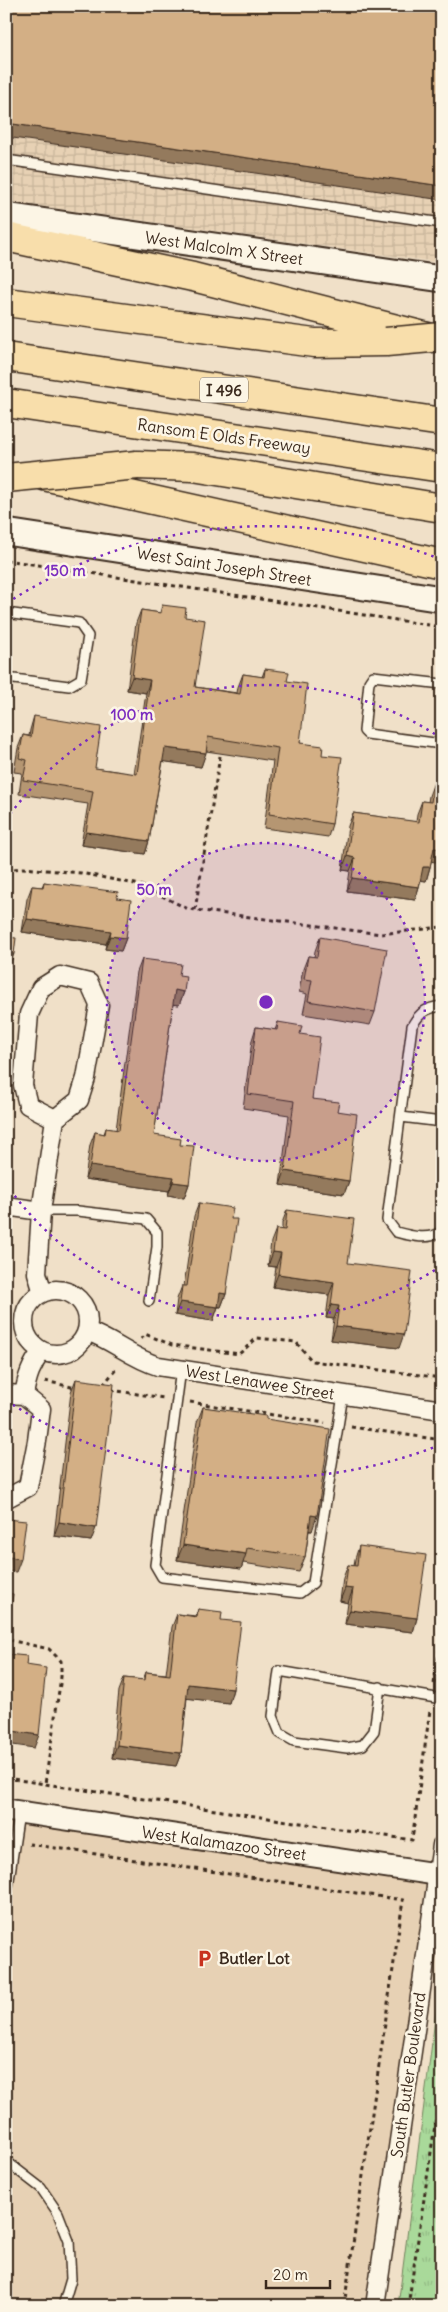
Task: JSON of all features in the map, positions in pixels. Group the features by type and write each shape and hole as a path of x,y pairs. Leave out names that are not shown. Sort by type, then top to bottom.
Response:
{"highway":[{"path":"6,237 193,277 442,339"},
{"path":"6,302 314,343 442,339"},
{"name":"I 496","path":"6,357 442,422"},
{"name":"Ransom E Olds Freeway","path":"6,403 442,468"},
{"path":"6,478 137,465 201,468 442,508"},
{"path":"6,467 165,504 442,564"}],"main road":[{"name":"West Malcolm X Street","path":"6,216 442,279"},
{"name":"West Saint Joseph Street","path":"6,532 442,599"}],"street":[{"path":"43,1293 37,1273 41,1211 55,1119 79,1100 86,1078 98,1005 89,982 60,976 41,988 29,1014 23,1086 28,1105 55,1119"},
{"path":"6,1206 41,1211"},
{"path":"53,1290 63,1291 73,1295 86,1310 87,1330 83,1339 70,1351 60,1354 42,1351 27,1336 24,1326 28,1306 34,1298 43,1293 53,1290"},
{"name":"West Lenawee Street","path":"87,1330 107,1338 142,1362 158,1366 442,1410"},
{"path":"24,1395 27,1377 42,1351"},
{"path":"6,1394 24,1395 41,1409 38,1441 28,1487 10,1497 6,1496"},
{"name":"West Kalamazoo Street","path":"12,1811 440,1875"},
{"name":"South Butler Boulevard","path":"375,2306 440,1875 442,1845"}],"lane":[{"path":"6,160 442,223"},
{"path":"6,613 79,623 88,636 81,679 69,686 6,678"},
{"path":"442,684 373,676 370,682 364,731 367,734 442,744"},
{"path":"442,1006 428,1008 418,1015 412,1026 387,1220 396,1232 418,1238 438,1234 442,1231"},
{"path":"401,1117 442,1122"},
{"path":"41,1211 78,1211 146,1219 157,1232 157,1248 149,1301"},
{"path":"181,1369 155,1565 162,1577 300,1593 313,1583 343,1395"},
{"path":"380,1687 374,1731 362,1745 348,1748 294,1741 280,1732 273,1716 279,1670 380,1687 437,1699"},
{"path":"6,1900 14,1842 12,1811"},
{"path":"6,2161 41,2188 58,2213 69,2241 71,2279 63,2306"}],"path":[{"path":"6,560 442,627"},
{"path":"195,910 221,747"},
{"path":"6,870 23,868 81,873 140,885 188,909 195,910 381,934 442,927"},
{"path":"6,1322 24,1326"},
{"path":"442,1378 312,1361 296,1342 257,1338 239,1354 172,1345 145,1334 101,1388 442,1440"},
{"path":"27,1377 81,1389"},
{"path":"6,1778 412,1840 437,1699 442,1634"},
{"path":"9,1640 49,1648 61,1660 61,1676 45,1784"},
{"path":"14,1842 403,1900 344,2306"},
{"path":"408,2306 442,2078"}],"shaded area":[{"path":"6,6 442,6 442,263 6,201"},
{"path":"6,1807 438,1874 375,2306 6,2306"}],"green space":[{"path":"442,1965 442,2306 398,2306"}],"building":[{"path":"6,6 442,6 442,186 6,123"},
{"path":"162,605 186,608 185,617 205,620 195,687 240,694 243,674 264,677 265,669 289,672 287,681 307,684 300,743 323,746 322,755 342,757 332,824 269,814 278,748 208,737 206,753 165,748 149,841 86,832 93,791 23,780 27,760 19,758 23,735 31,737 34,716 101,727 95,768 137,774 150,680 132,677 141,610 161,613"},
{"path":"434,782 442,784 442,849 434,848 430,867 423,867 419,887 352,878 355,858 347,856 353,813 419,822 422,801 431,802"},
{"path":"44,882 118,892 117,898 131,900 126,938 110,936 111,931 27,919 32,886 43,887"},
{"path":"6,937 16,938 14,954 9,954 6,970"},
{"path":"320,937 387,949 375,1012 308,1001 312,980 304,979 308,956 317,957"},
{"path":"142,959 181,964 179,975 186,976 184,992 175,990 154,1135 181,1139 180,1145 194,1146 189,1184 173,1182 174,1177 90,1166 95,1132 105,1134 106,1128 119,1130"},
{"path":"278,1022 302,1026 300,1034 320,1037 312,1099 339,1102 337,1111 357,1114 349,1181 285,1171 294,1101 248,1094 256,1027 277,1030"},
{"path":"199,1203 233,1208 231,1219 237,1219 226,1294 220,1293 218,1307 180,1302 182,1286 187,1286"},
{"path":"287,1210 354,1219 348,1263 412,1271 404,1334 336,1326 339,1306 331,1305 334,1282 278,1274 281,1253 273,1252 276,1229 285,1230"},
{"path":"76,1379 114,1384 96,1528 59,1522"},
{"path":"203,1407 266,1416 266,1419 330,1429 317,1516 311,1515 305,1557 247,1548 246,1554 183,1545"},
{"path":"6,1519 26,1521 21,1559 10,1557 6,1584"},
{"path":"359,1546 426,1555 417,1618 350,1610 353,1589 345,1588 348,1565 357,1566"},
{"path":"6,1593 13,1594 6,1642"},
{"path":"198,1609 222,1612 221,1620 241,1622 233,1689 188,1684 181,1753 117,1745 124,1678 145,1680 146,1672 170,1675 177,1614 197,1617"},
{"path":"6,1654 27,1656 26,1665 46,1668 39,1735 6,1730"}],"place":[{"name":"Butler Lot","path":"205,1958"}]}
